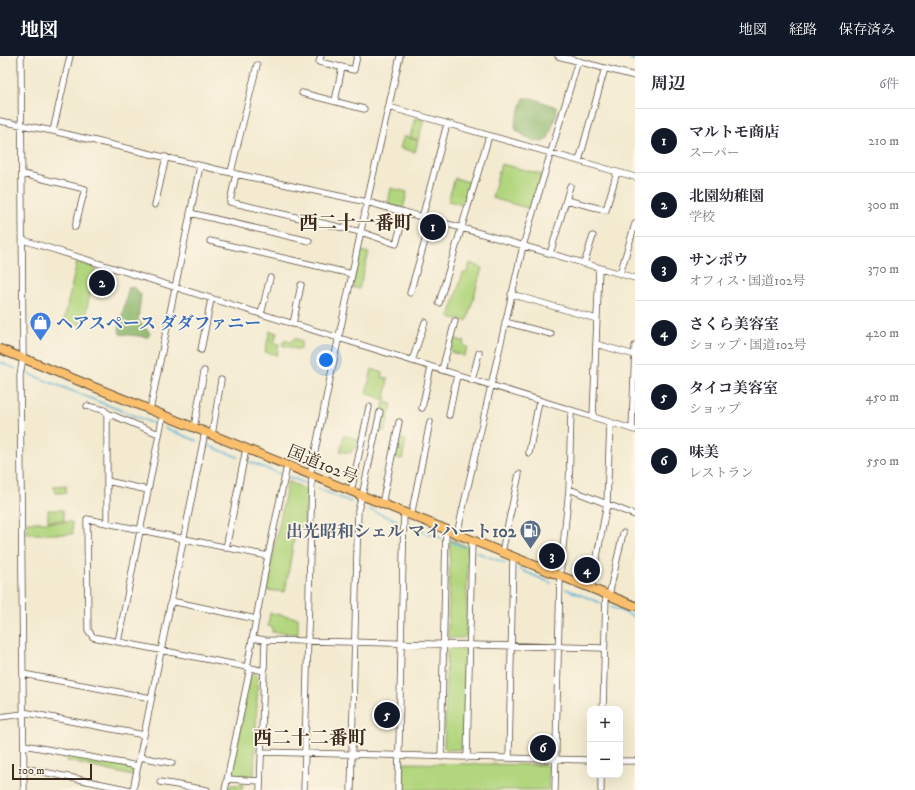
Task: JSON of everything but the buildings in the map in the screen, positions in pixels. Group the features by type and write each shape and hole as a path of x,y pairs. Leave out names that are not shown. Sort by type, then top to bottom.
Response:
{"highway":[{"name":"国道102号","path":"0,349 635,606"}],"street":[{"path":"22,56 23,358 20,375 24,790"},
{"path":"53,131 70,56"},
{"path":"321,56 319,62 354,70 357,56"},
{"path":"304,790 311,475 367,202 400,56"},
{"path":"558,56 635,76"},
{"path":"457,534 523,246 578,61"},
{"path":"257,65 233,173 230,202 361,232 396,244 405,212"},
{"path":"335,101 342,67"},
{"path":"579,161 605,68"},
{"path":"302,93 364,109"},
{"path":"389,107 635,177"},
{"path":"0,121 53,131 200,166 367,202 635,278"},
{"path":"422,218 447,124"},
{"path":"439,303 489,136"},
{"path":"155,205 166,157"},
{"path":"150,410 200,166"},
{"path":"566,200 606,210 617,172"},
{"path":"23,174 85,189 75,227"},
{"path":"550,254 570,186"},
{"path":"190,213 309,241"},
{"path":"410,293 432,220"},
{"path":"620,274 635,224"},
{"path":"584,264 593,236"},
{"path":"23,240 633,430 635,346"},
{"path":"210,241 352,274"},
{"path":"593,417 599,268"},
{"path":"261,314 270,278"},
{"path":"293,324 301,285"},
{"path":"511,294 597,319"},
{"path":"201,350 211,299"},
{"path":"442,370 456,321"},
{"path":"412,361 425,322"},
{"path":"505,322 551,334"},
{"path":"596,344 635,355"},
{"path":"472,380 479,353"},
{"path":"422,408 431,367"},
{"path":"194,428 204,371"},
{"path":"449,415 457,376"},
{"path":"24,768 132,790 184,539 221,380"},
{"path":"529,453 539,401"},
{"path":"87,406 104,410 106,413 159,434"},
{"path":"351,492 369,407"},
{"path":"555,790 560,576 569,489 572,411"},
{"path":"351,790 358,510 380,412"},
{"path":"106,413 107,523"},
{"path":"118,642 163,415"},
{"path":"382,504 399,422"},
{"path":"398,790 401,643 408,514 430,422"},
{"path":"591,588 607,504 610,423"},
{"path":"226,548 246,449"},
{"path":"225,790 268,556 287,466"},
{"path":"502,552 519,474"},
{"path":"107,481 148,490"},
{"path":"569,489 635,515"},
{"path":"264,670 93,637 88,630 87,519 268,556"},
{"path":"441,757 446,530"},
{"path":"603,706 604,648 608,595 623,533"},
{"path":"467,758 472,540"},
{"path":"509,758 513,557"},
{"path":"171,601 256,619"},
{"path":"253,638 265,640 354,643 604,648"},
{"path":"260,790 265,640"},
{"path":"23,674 151,698"},
{"path":"0,717 24,713 144,735"},
{"path":"24,745 138,766"},
{"path":"261,752 587,760"},
{"path":"140,757 172,763"},
{"path":"623,761 635,761"},
{"path":"601,778 601,790"},
{"path":"227,779 260,781"},
{"path":"160,782 207,790"}],"green space":[{"path":"524,98 532,98 556,107 557,112 548,139 542,142 529,139 516,130 515,123"},
{"path":"415,118 424,120 418,140 410,137"},
{"path":"404,136 418,141 415,152 400,148"},
{"path":"501,164 541,174 531,209 492,198"},
{"path":"455,178 472,183 465,206 448,201"},
{"path":"391,188 407,192 403,209 388,204"},
{"path":"360,251 369,253 359,289 352,287"},
{"path":"77,262 96,268 83,325 64,320"},
{"path":"470,263 482,268 467,321 449,317 463,273 467,273"},
{"path":"129,287 137,290 141,295 138,320 150,333 148,337 120,334 119,329"},
{"path":"270,331 277,333 274,342 279,344 277,355 265,352"},
{"path":"294,338 302,341 300,350 282,345 284,340 291,342"},
{"path":"454,338 465,342 463,345 468,347 464,356 451,352"},
{"path":"316,360 330,364 329,369 315,366"},
{"path":"372,369 383,373 382,377 388,378 385,400 366,393"},
{"path":"384,402 392,404 385,431 379,430"},
{"path":"344,435 359,440 357,448 353,448 351,453 340,451"},
{"path":"397,438 406,440 402,459 393,457"},
{"path":"288,481 307,490 304,527 296,528 285,592 266,590"},
{"path":"66,485 66,493 55,493 54,486"},
{"path":"48,510 63,510 64,521 48,521"},
{"path":"27,522 72,522 73,534 27,534"},
{"path":"453,540 468,547 466,636 464,638 450,638 448,635 450,541"},
{"path":"270,613 298,618 298,634 272,632 272,627 268,626"},
{"path":"448,648 466,650 464,747 462,749 447,750 444,747"},
{"path":"251,673 258,675 254,777 234,777 232,773"},
{"path":"68,755 134,768 133,776 67,761"},
{"path":"403,763 549,765 548,790 402,790"},
{"path":"243,784 242,790 228,790 231,785"}],"waterway":[{"path":"0,362 16,369"},
{"path":"27,373 155,424"},
{"path":"165,428 197,441"},
{"path":"207,445 238,457"},
{"path":"250,462 280,474"},
{"path":"289,477 307,484"},
{"path":"318,489 351,502"},
{"path":"368,509 398,521"},
{"path":"410,526 441,538"},
{"path":"452,542 464,547"},
{"path":"476,552 505,563"},
{"path":"519,569 551,583"},
{"path":"566,589 601,603"},
{"path":"611,607 635,617"}],"place":[{"name":"マルトモ商店","path":"433,227"},
{"name":"北園幼稚園","path":"102,283"},
{"name":"ヘアスペース ダダファニー","path":"41,342"},
{"name":"出光昭和シェル マイハート102","path":"531,550"},
{"name":"サンポウ","path":"552,556"},
{"name":"さくら美容室","path":"587,570"},
{"name":"タイコ美容室","path":"387,715"},
{"name":"味美","path":"543,748"}],"district":[{"name":"西二十一番町","path":"356,222"},
{"name":"西二十二番町","path":"310,737"}]}
